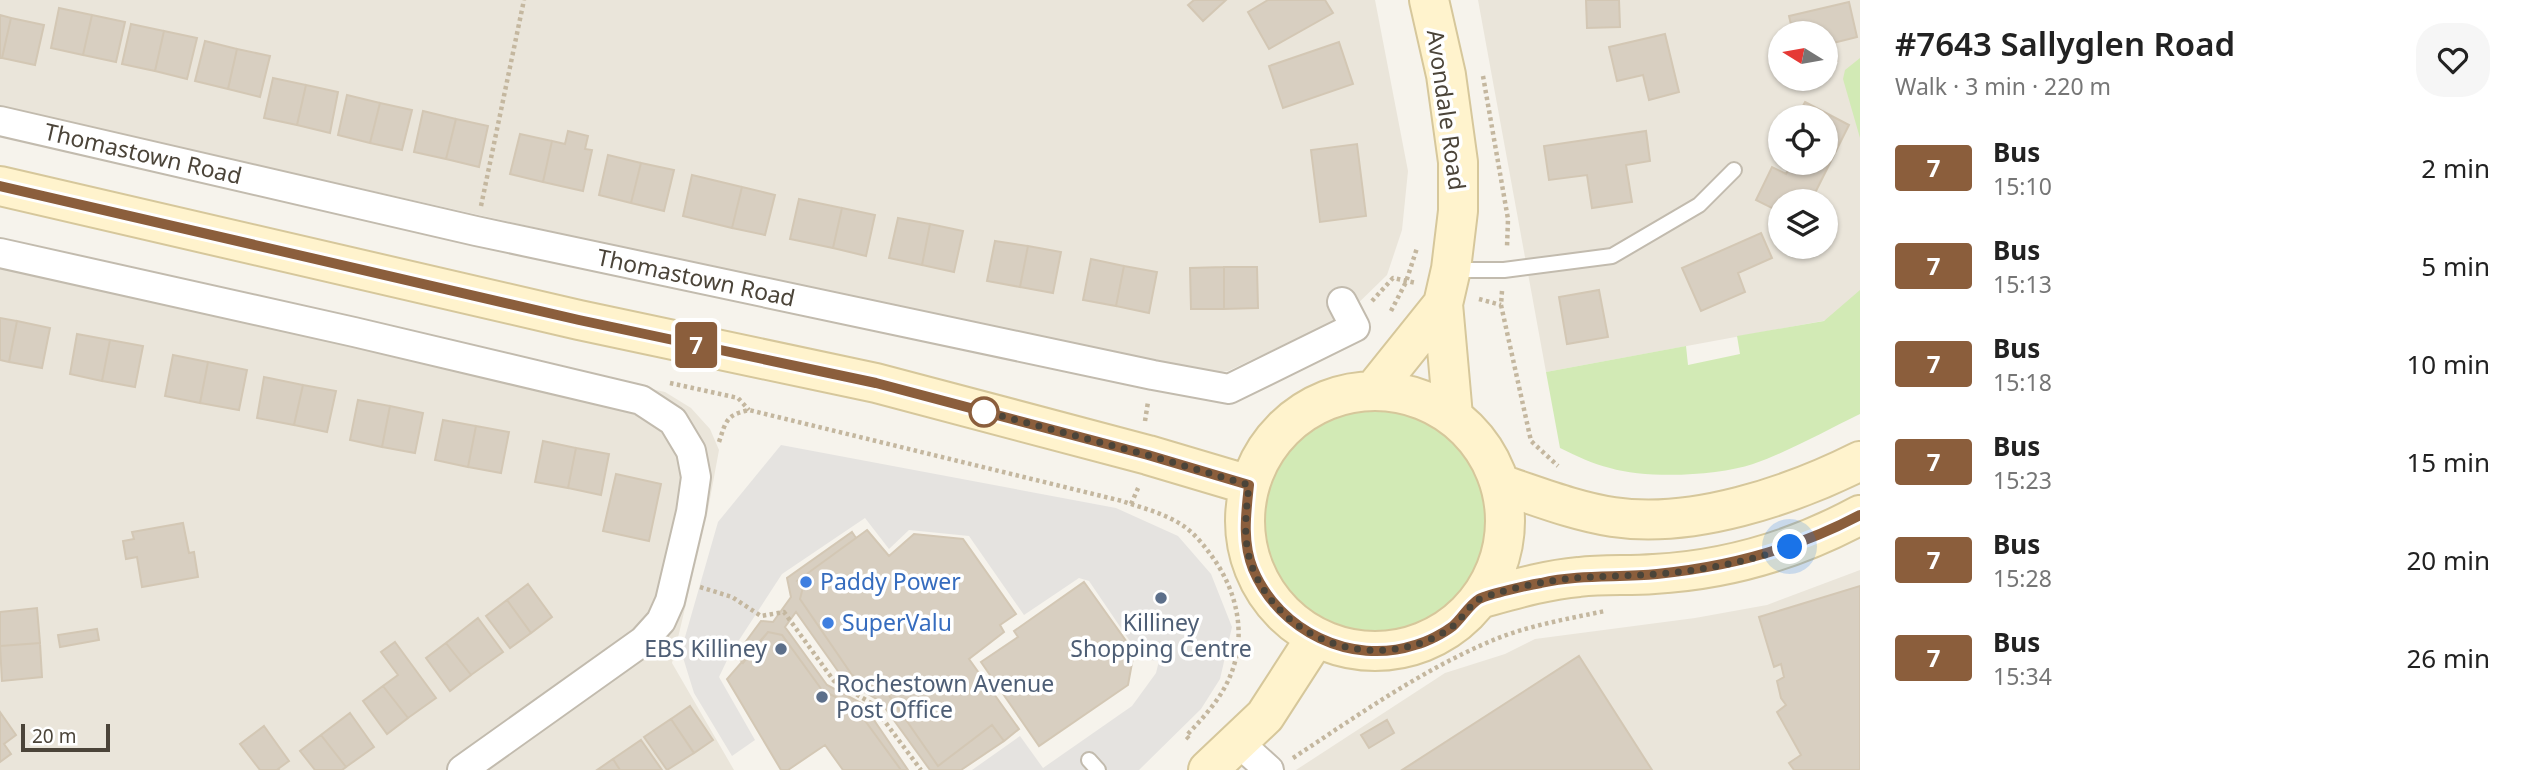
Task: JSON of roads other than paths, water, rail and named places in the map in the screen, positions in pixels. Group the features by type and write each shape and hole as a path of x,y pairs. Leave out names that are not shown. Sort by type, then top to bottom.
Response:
{"main road":[{"name":"Avondale Road","path":"1429,0 1447,75 1458,162 1453,416"},
{"path":"0,186 565,317 876,383 1148,455 1249,485"},
{"path":"1374,390 1454,290"},
{"path":"1374,390 1415,396 1453,416 1482,446 1500,484 1505,525 1498,565 1479,599 1451,627 1416,645 1377,652 1338,646 1302,630 1273,603 1253,568 1244,527 1249,485 1267,447 1296,417 1333,397 1374,390"},
{"path":"1500,484 1580,510 1615,517 1652,519 1685,516 1763,499 1816,481 1860,461"},
{"path":"1479,599 1542,582 1579,577 1654,574 1743,561 1804,541 1860,515"},
{"path":"1200,756 1238,742 1265,716 1316,637"}],"street":[{"name":"Thomastown Road","path":"0,121 476,231 1229,389 1355,327 1342,302"},
{"path":"0,253 354,332 641,400 673,421 691,451 695,477 691,512 670,601 661,621 643,641 462,770"},
{"path":"1238,742 1269,770"}],"lane":[{"path":"1454,290 1504,270 1612,256 1699,205 1734,170"}],"place":[{"name":"Paddy Power","path":"806,582"},
{"name":"Killiney Shopping Centre","path":"1161,598"},
{"name":"SuperValu","path":"828,623"},
{"name":"EBS Killiney","path":"781,649"},
{"name":"Rochestown Avenue Post Office","path":"822,697"}]}
